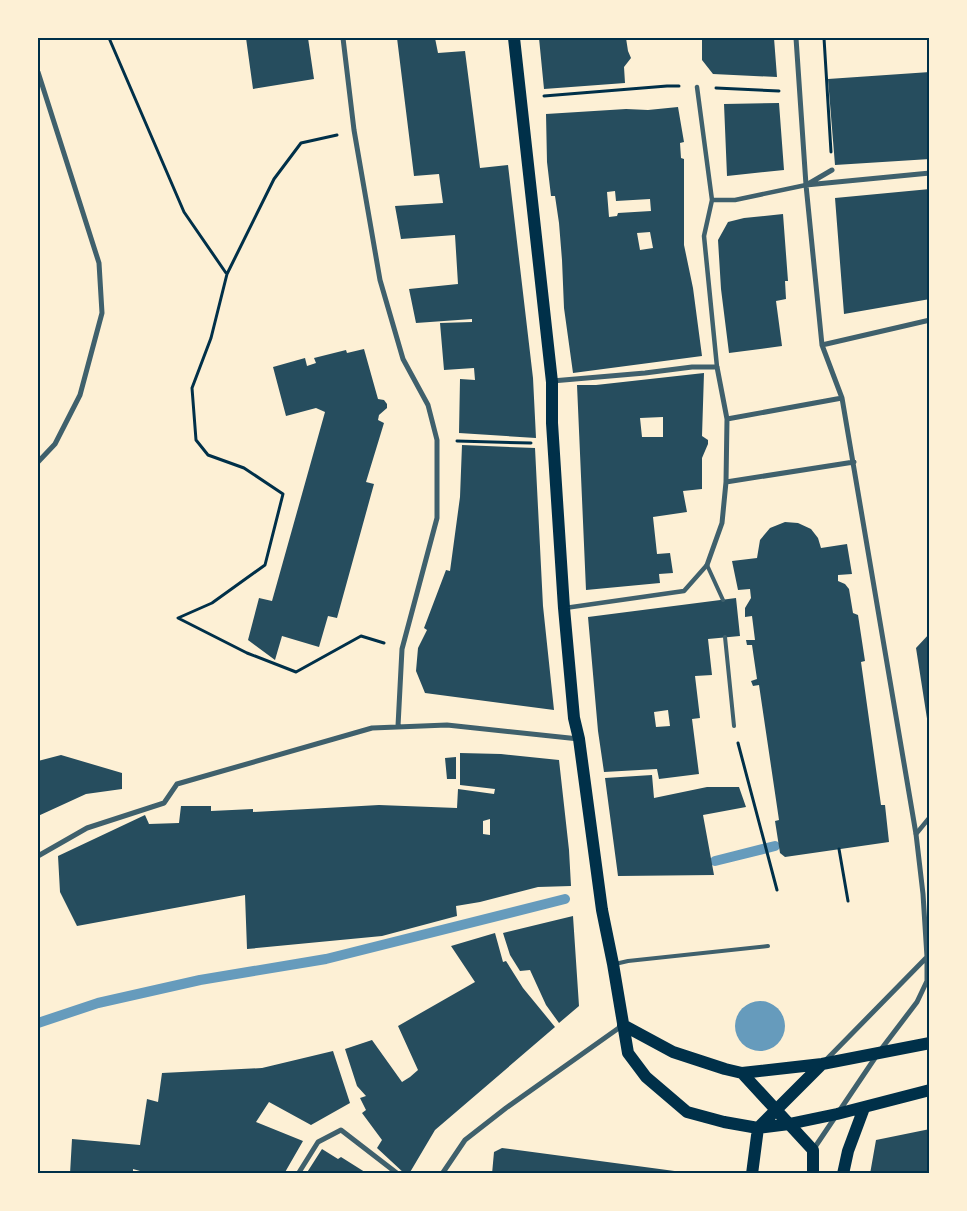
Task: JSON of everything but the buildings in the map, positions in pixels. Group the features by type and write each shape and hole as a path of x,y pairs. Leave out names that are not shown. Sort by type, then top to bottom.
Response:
{"main road":[{"path":"514,38 552,382 564,608 574,718 579,739 602,910 628,1053 646,1077 687,1112 724,1122 758,1128 837,1114 930,1090"},
{"path":"623,1025 673,1052 742,1073 822,1064 930,1043"},
{"path":"752,1174 758,1128 822,1064"},
{"path":"742,1073 813,1150 813,1174"},
{"path":"843,1174 848,1151 864,1108"}],"street":[{"path":"343,38 354,130 380,280 403,359 428,405 437,440 437,518 402,649 398,726"},
{"path":"796,38 806,185 822,345 842,398 854,462 916,834 928,958 927,981 917,1002 879,1052 813,1150"},
{"path":"38,72 99,263 102,313 80,395 55,444 38,462"},
{"path":"564,608 684,591 707,565 722,523 726,482 727,419 717,367 704,236 712,200 697,87"},
{"path":"806,185 832,170"},
{"path":"712,200 735,200 806,185 930,173"},
{"path":"822,345 930,320"},
{"path":"552,382 692,367 717,367"},
{"path":"727,419 842,398"},
{"path":"726,482 854,462"},
{"path":"38,856 86,828 164,803 177,784 372,728 446,726 579,739"},
{"path":"916,834 930,817"},
{"path":"822,1064 928,958"},
{"path":"442,1174 465,1140 506,1108 623,1025"},
{"path":"298,1174 318,1142 341,1130 398,1174"}],"lane":[{"path":"707,565 722,600"},
{"path":"725,637 734,726"},
{"path":"613,964 768,946"}],"path":[{"path":"109,38 184,212 227,274"},
{"path":"824,38 832,170"},
{"path":"520,98 667,86 800,92"},
{"path":"354,130 301,143 274,179 227,274 211,338 192,388 196,440 208,455 244,468 283,494 265,565 212,602 178,618 247,653 296,672 361,636 402,649"},
{"path":"437,440 554,444"},
{"path":"734,726 777,890"},
{"path":"839,849 848,901"}],"water":[{"path":"755,1001 765,1001 778,1008 785,1021 785,1031 778,1044 765,1051 755,1051 746,1047 739,1040 735,1031 735,1021 739,1012 746,1005"}],"waterway":[{"path":"715,861 775,846"},
{"path":"38,1023 98,1003 200,980 326,959 565,899"}]}
